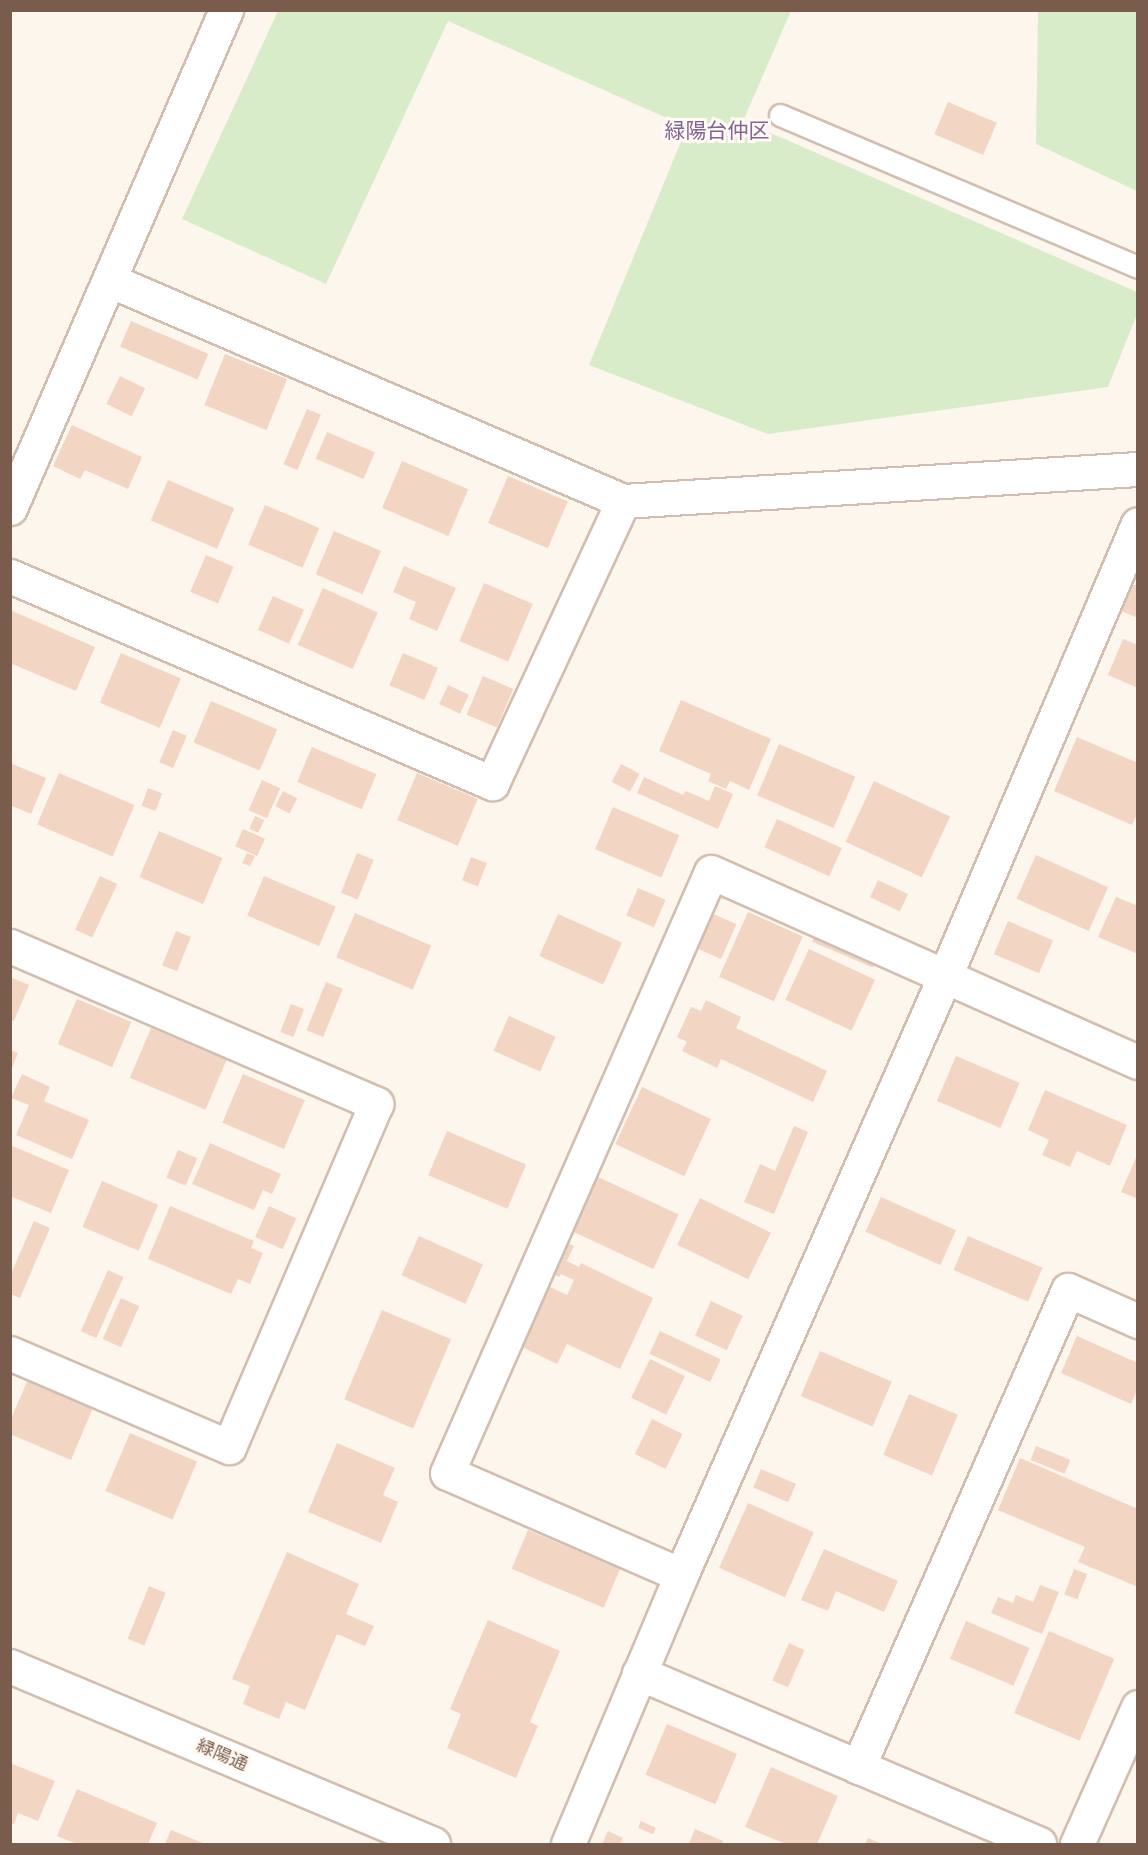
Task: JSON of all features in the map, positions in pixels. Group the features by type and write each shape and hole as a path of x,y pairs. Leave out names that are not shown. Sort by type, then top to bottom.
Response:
{"street":[{"path":"10,508 226,10"},
{"path":"109,280 623,501 1137,468"},
{"path":"10,576 492,783 623,501"},
{"path":"568,1845 681,1575 945,975 1137,524"},
{"path":"681,1575 447,1473 711,872 1137,1062"},
{"path":"10,946 376,1104 229,1447 10,1353"},
{"path":"858,1767 1068,1290 1137,1321"},
{"name":"緑陽通","path":"10,1666 433,1845"},
{"path":"639,1673 1039,1845"},
{"path":"1077,1845 1137,1707"}],"lane":[{"path":"780,114 1137,267"}],"green space":[{"path":"278,11 791,11 743,121 1137,292 1137,314 1108,387 768,434 589,365 687,127 448,21 326,284 182,219"},
{"path":"1038,11 1137,11 1137,191 1036,144"}],"building":[{"path":"948,102 997,123 983,155 934,134"},
{"path":"131,321 208,354 197,380 120,347"},
{"path":"225,354 287,379 267,430 204,405"},
{"path":"120,376 145,388 132,416 106,404"},
{"path":"307,409 321,415 297,470 284,464"},
{"path":"72,425 142,457 128,489 85,470 80,479 53,466"},
{"path":"327,432 375,452 364,479 316,459"},
{"path":"402,461 468,489 448,536 382,508"},
{"path":"508,476 568,501 548,548 488,523"},
{"path":"168,480 234,508 217,549 151,521"},
{"path":"265,505 319,528 303,568 248,545"},
{"path":"334,531 381,551 363,594 316,574"},
{"path":"206,555 234,567 218,604 190,592"},
{"path":"404,566 456,588 437,631 409,619 416,602 393,592"},
{"path":"484,583 533,604 508,662 459,641"},
{"path":"1132,584 1138,586 1138,618 1121,611"},
{"path":"323,588 378,612 353,669 298,645"},
{"path":"273,596 304,610 289,644 258,630"},
{"path":"10,610 95,647 76,691 10,663"},
{"path":"1123,639 1138,645 1138,688 1108,675"},
{"path":"121,653 181,678 160,728 100,703"},
{"path":"403,653 438,668 424,700 389,685"},
{"path":"483,676 513,689 497,728 467,715"},
{"path":"448,685 469,695 460,714 439,704"},
{"path":"681,700 771,739 749,790 730,781 726,789 708,781 711,774 659,751"},
{"path":"211,701 277,729 260,771 193,742"},
{"path":"173,730 187,736 173,768 159,762"},
{"path":"1077,737 1138,763 1138,812 1132,825 1054,791"},
{"path":"779,744 855,776 834,828 757,796"},
{"path":"312,747 376,774 362,809 297,782"},
{"path":"10,763 46,778 31,814 10,805"},
{"path":"621,764 640,774 630,792 612,782"},
{"path":"59,773 134,805 113,857 37,825"},
{"path":"417,773 478,799 458,846 397,820"},
{"path":"644,777 683,795 686,791 709,801 715,786 733,794 718,829 637,793"},
{"path":"262,780 280,788 267,818 249,810"},
{"path":"874,781 950,816 922,877 846,842"},
{"path":"148,788 162,793 156,811 142,806"},
{"path":"283,791 297,798 290,813 275,806"},
{"path":"613,807 679,835 661,877 595,849"},
{"path":"255,816 264,820 258,833 249,829"},
{"path":"777,819 842,848 829,876 764,847"},
{"path":"243,829 265,839 257,856 235,846"},
{"path":"159,831 223,858 203,904 139,877"},
{"path":"247,853 255,856 250,866 242,863"},
{"path":"357,853 374,860 358,900 341,893"},
{"path":"1036,855 1108,887 1089,931 1016,899"},
{"path":"471,857 487,863 478,886 462,880"},
{"path":"100,876 117,884 92,938 75,929"},
{"path":"264,876 336,906 319,946 247,916"},
{"path":"878,880 908,894 900,911 870,897"},
{"path":"638,888 666,900 654,927 626,916"},
{"path":"1116,897 1138,906 1138,954 1098,937"},
{"path":"709,912 736,924 721,959 694,947"},
{"path":"748,912 803,936 774,1001 719,977"},
{"path":"355,913 431,945 413,990 336,957"},
{"path":"558,914 622,942 603,984 539,956"},
{"path":"1008,921 1053,940 1039,973 994,954"},
{"path":"818,928 879,954 873,968 812,942"},
{"path":"176,931 191,937 177,971 162,965"},
{"path":"809,949 875,980 851,1031 785,1000"},
{"path":"10,977 29,985 14,1021 10,1020"},
{"path":"326,982 343,989 323,1037 307,1030"},
{"path":"77,999 131,1022 112,1067 58,1044"},
{"path":"706,1000 741,1017 736,1028 827,1071 813,1102 721,1059 717,1068 682,1051 687,1042 677,1037 691,1007 701,1011"},
{"path":"291,1004 304,1009 293,1037 280,1032"},
{"path":"509,1016 556,1037 540,1071 494,1051"},
{"path":"151,1028 226,1060 205,1110 130,1078"},
{"path":"10,1050 18,1053 11,1070 10,1070"},
{"path":"956,1056 1020,1083 1000,1128 937,1101"},
{"path":"22,1074 50,1087 44,1101 89,1120 72,1159 16,1135 29,1105 11,1098"},
{"path":"243,1074 305,1100 284,1149 222,1123"},
{"path":"642,1087 711,1119 684,1176 615,1144"},
{"path":"1045,1090 1127,1125 1110,1166 1077,1151 1070,1167 1042,1155 1049,1140 1028,1130"},
{"path":"794,1126 808,1132 774,1214 744,1202 760,1164 775,1171"},
{"path":"447,1131 526,1165 507,1209 428,1175"},
{"path":"210,1143 281,1174 272,1194 263,1190 254,1210 192,1184"},
{"path":"10,1145 69,1170 51,1213 10,1196"},
{"path":"178,1150 197,1158 186,1186 166,1178"},
{"path":"1138,1153 1138,1199 1121,1192"},
{"path":"598,1177 679,1215 653,1269 573,1231"},
{"path":"102,1181 158,1205 139,1251 82,1227"},
{"path":"881,1197 956,1230 940,1265 866,1232"},
{"path":"700,1198 771,1233 748,1279 677,1245"},
{"path":"170,1206 254,1241 251,1248 263,1253 250,1284 238,1279 231,1294 148,1259"},
{"path":"269,1206 296,1218 283,1249 255,1237"},
{"path":"34,1221 50,1228 20,1298 10,1294 10,1276"},
{"path":"419,1236 483,1264 465,1304 402,1275"},
{"path":"968,1236 1043,1268 1028,1302 954,1270"},
{"path":"558,1239 574,1246 567,1261 579,1267 581,1263 653,1298 620,1369 567,1344 557,1364 520,1346 548,1286 567,1295 574,1280 561,1274 559,1277 543,1269"},
{"path":"108,1270 124,1277 96,1338 81,1331"},
{"path":"121,1298 139,1306 121,1347 103,1339"},
{"path":"711,1301 743,1316 727,1350 695,1335"},
{"path":"382,1310 451,1339 413,1429 344,1399"},
{"path":"660,1331 721,1359 710,1382 649,1354"},
{"path":"1077,1336 1138,1363 1138,1388 1131,1404 1061,1373"},
{"path":"820,1351 892,1381 873,1427 801,1396"},
{"path":"650,1359 685,1376 666,1415 631,1398"},
{"path":"33,1368 98,1396 71,1460 10,1434 10,1421"},
{"path":"909,1394 958,1415 932,1475 883,1455"},
{"path":"652,1419 683,1434 665,1469 635,1454"},
{"path":"130,1433 197,1462 173,1520 105,1491"},
{"path":"337,1443 395,1468 383,1495 398,1502 381,1543 308,1512"},
{"path":"1036,1446 1070,1460 1065,1474 1030,1460"},
{"path":"1020,1458 1138,1509 1138,1587 1078,1562 1085,1547 998,1510"},
{"path":"761,1469 796,1484 788,1502 753,1487"},
{"path":"748,1503 814,1532 785,1597 719,1568"},
{"path":"528,1530 620,1569 604,1608 512,1569"},
{"path":"824,1549 898,1581 884,1612 836,1591 828,1611 801,1600"},
{"path":"287,1552 359,1584 346,1614 374,1626 365,1646 337,1634 305,1710 286,1702 279,1719 243,1704 250,1686 232,1679"},
{"path":"1074,1569 1087,1574 1077,1599 1064,1594"},
{"path":"1040,1585 1059,1592 1042,1634 991,1613 998,1597 1013,1603 1016,1595 1033,1602"},
{"path":"149,1586 166,1593 144,1646 128,1639"},
{"path":"488,1620 560,1651 530,1722 538,1726 516,1778 447,1748 461,1714 450,1709"},
{"path":"966,1621 1030,1648 1013,1686 950,1659"},
{"path":"1049,1631 1114,1659 1080,1741 1014,1713"},
{"path":"789,1643 805,1650 788,1687 772,1680"},
{"path":"667,1724 737,1754 715,1804 646,1775"},
{"path":"10,1763 55,1781 38,1821 18,1813 14,1824 10,1823"},
{"path":"771,1767 838,1796 817,1844 786,1844 745,1827"},
{"path":"77,1789 157,1823 148,1844 77,1844 57,1836"},
{"path":"641,1821 656,1828 653,1834 638,1828"},
{"path":"695,1829 723,1841 722,1844 689,1844"},
{"path":"171,1830 205,1844 165,1844"},
{"path":"608,1831 623,1838 620,1844 602,1844"},
{"path":"868,1838 882,1844 865,1844"}],"district":[{"name":"緑陽台仲区","path":"717,131"}]}
